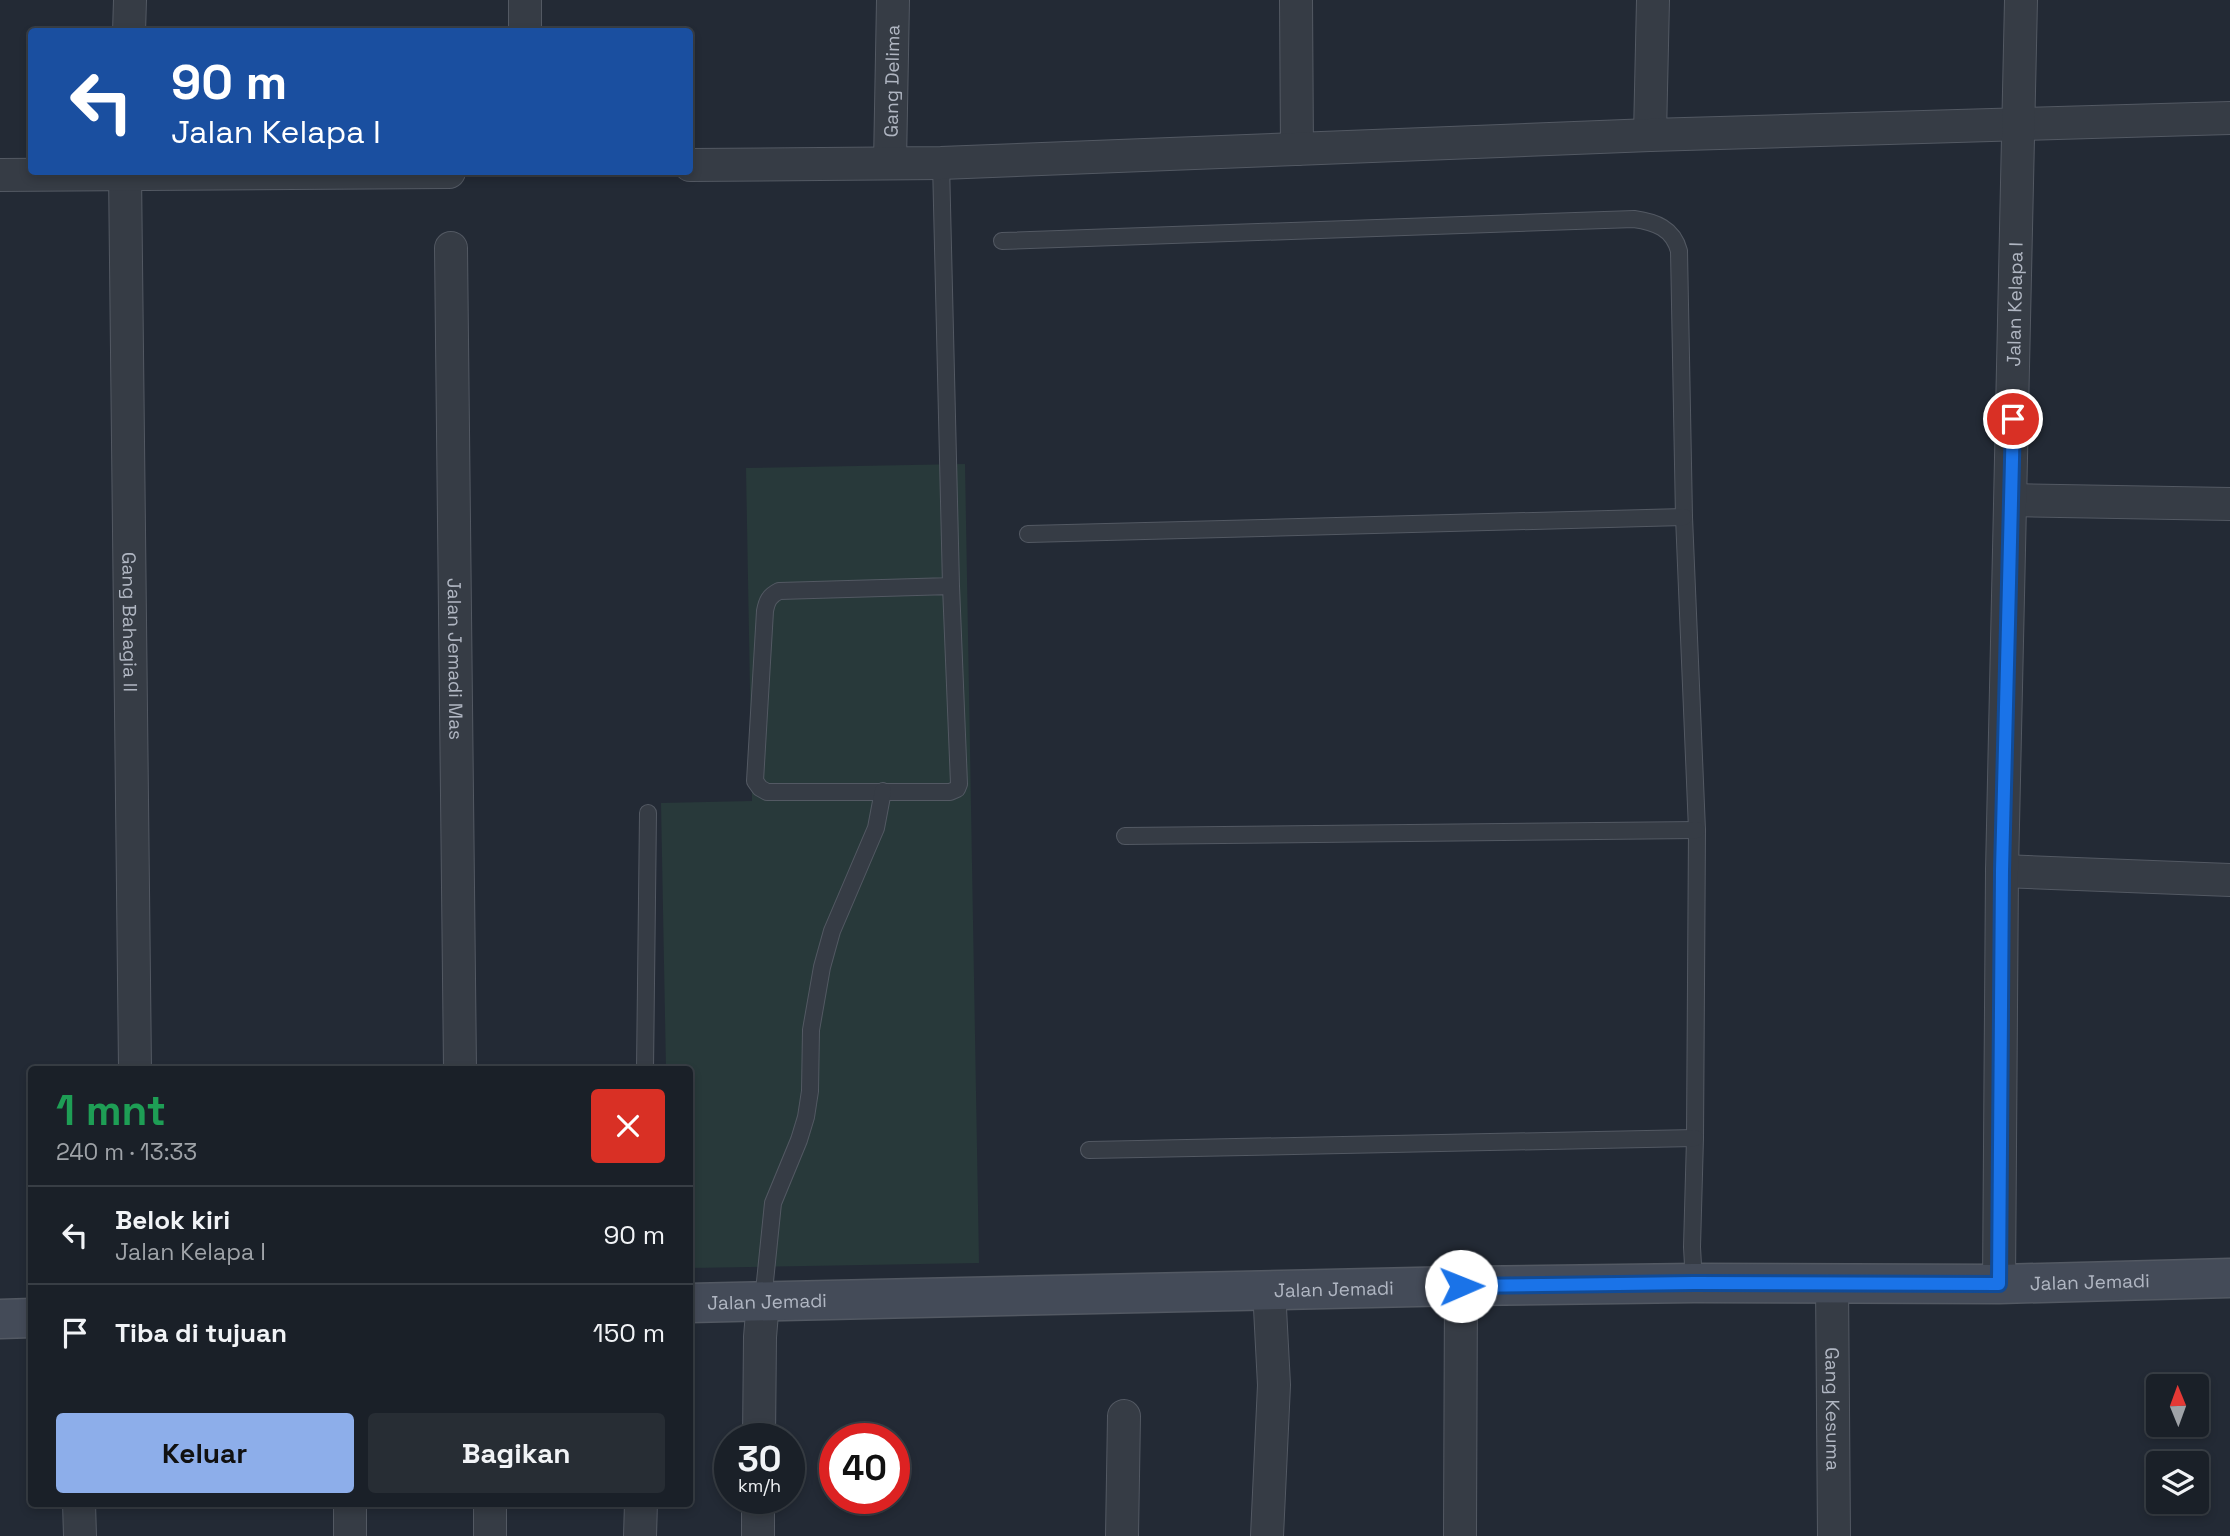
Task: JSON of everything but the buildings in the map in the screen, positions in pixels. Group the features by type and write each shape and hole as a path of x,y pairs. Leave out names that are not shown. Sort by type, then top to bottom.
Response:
{"street":[{"path":"129,28 130,0"},
{"path":"524,0 524,28"},
{"name":"Gang Delima","path":"890,163 893,0"},
{"path":"1296,0 1297,149"},
{"path":"1650,135 1653,0"},
{"name":"Jalan Kelapa I","path":"1999,1284 2002,871 2021,0"},
{"path":"693,165 941,163 1650,135 2230,118"},
{"path":"0,175 28,174"},
{"name":"Gang Bahagia II","path":"125,175 135,1066"},
{"name":"Jalan Jemadi Mas","path":"451,248 460,1066"},
{"path":"2011,500 2230,504"},
{"path":"2002,871 2230,880"},
{"name":"Jalan Jemadi","path":"693,1303 1269,1289 1694,1283 1999,1284 2230,1278"},
{"name":"Gang Kesuma","path":"1832,1283 1834,1536"},
{"path":"1460,1536 1461,1286"},
{"path":"1267,1536 1273,1385 1269,1289"},
{"path":"759,1423 763,1301"},
{"path":"0,1319 28,1318"},
{"path":"1122,1536 1124,1416"},
{"path":"79,1507 79,1536"},
{"path":"350,1536 351,1507"},
{"path":"490,1507 490,1536"},
{"path":"640,1507 640,1536"},
{"path":"758,1514 758,1536"}],"lane":[{"path":"941,163 951,586 959,784 957,789 950,792 767,792 756,784 765,611 767,600 772,594 779,591 951,586"},
{"path":"1002,241 1634,219 1660,225 1672,235 1679,251 1684,517 1697,830 1692,1247 1694,1283"},
{"path":"1028,534 1684,517"},
{"path":"763,1301 773,1203 806,1117 810,1091 811,1030 822,967 836,920 877,828 883,791"},
{"path":"645,1066 648,813"},
{"path":"1125,836 1697,830"},
{"path":"1089,1150 1695,1138"}],"shaded area":[{"path":"965,464 979,1263 693,1268 693,1066 666,1066 661,803 752,801 746,468"}],"route":[{"path":"1461,1286 1694,1283 1999,1284 2002,871 2013,419"}]}
